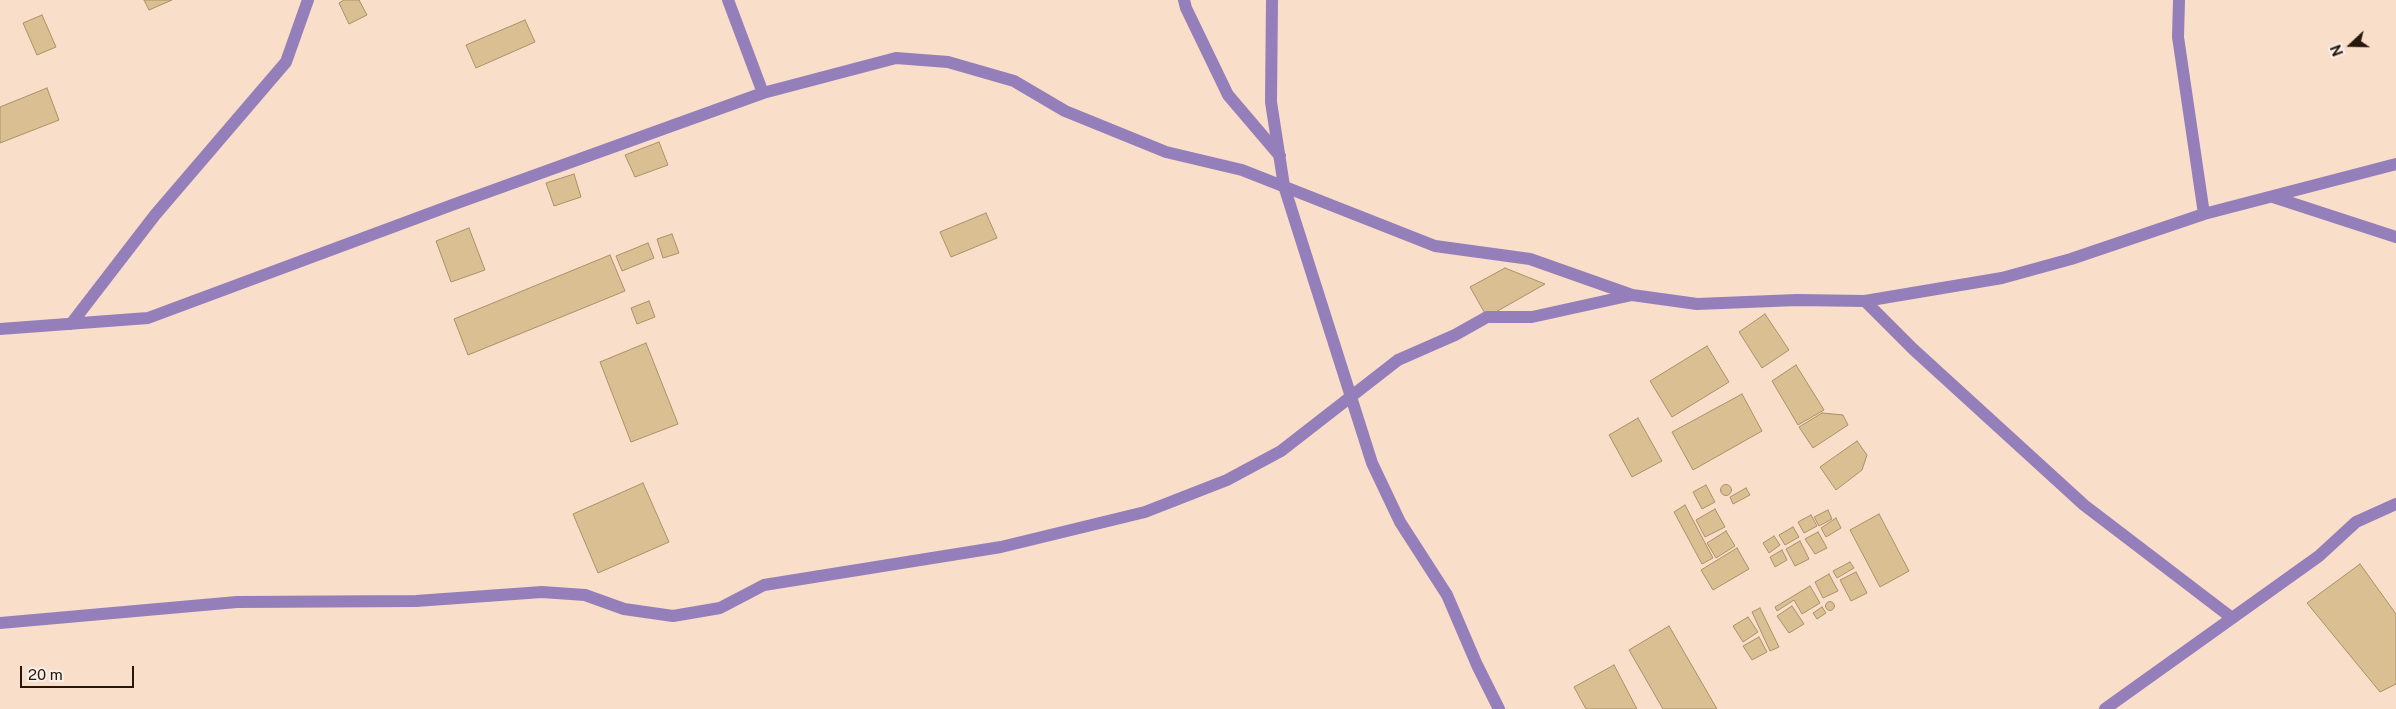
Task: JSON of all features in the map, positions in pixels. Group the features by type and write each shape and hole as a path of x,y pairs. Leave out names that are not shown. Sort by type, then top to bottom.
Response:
{"street":[{"path":"70,324 155,214 286,62 308,0"},
{"path":"728,0 763,93"},
{"path":"1184,0 1186,8 1228,95 1280,156"},
{"path":"1272,0 1271,102 1284,186 1352,395 1372,463 1400,522 1448,595 1477,665 1499,709"},
{"path":"2179,0 2178,37 2204,214"},
{"path":"0,329 148,318 763,93 896,58 948,62 1014,81 1065,110 1166,152 1242,170 1435,246 1530,259 1632,295 1697,304 1797,300 1864,301 2002,278 2071,260 2204,214 2396,164"},
{"path":"2273,196 2396,237"},
{"path":"0,623 237,602 416,602 542,592 585,594 624,609 673,616 720,608 764,586 1001,547 1145,512 1227,480 1281,451 1398,360 1455,335 1487,317 1532,317 1632,295"},
{"path":"1864,301 1913,349 2084,505 2232,618"},
{"path":"2105,709 2319,556 2356,522 2396,504"}],"building":[{"path":"144,0 172,0 149,10"},
{"path":"344,0 359,0 367,15 349,24 339,3"},
{"path":"42,15 56,47 37,55 23,23"},
{"path":"525,20 535,42 476,68 466,45"},
{"path":"47,88 59,120 0,143 0,107"},
{"path":"659,142 668,165 635,177 625,155"},
{"path":"574,174 581,197 554,206 546,183"},
{"path":"986,213 997,238 951,257 940,232"},
{"path":"469,228 485,270 451,282 436,241"},
{"path":"672,234 679,253 663,258 657,239"},
{"path":"648,243 654,258 622,271 616,256"},
{"path":"610,255 625,291 468,355 454,319"},
{"path":"1505,268 1545,284 1487,317 1470,287"},
{"path":"649,301 655,317 637,324 631,308"},
{"path":"1765,314 1789,350 1762,368 1739,332"},
{"path":"646,343 678,424 631,442 600,362"},
{"path":"1707,346 1729,382 1672,417 1650,381"},
{"path":"1796,365 1824,410 1798,425 1772,381"},
{"path":"1742,394 1762,431 1693,470 1672,432"},
{"path":"1822,413 1843,415 1848,425 1813,448 1799,427"},
{"path":"1638,418 1662,461 1632,477 1609,435"},
{"path":"1857,441 1867,455 1862,470 1836,490 1820,467"},
{"path":"643,483 669,542 598,573 573,514"},
{"path":"1726,484 1732,490 1726,496 1720,490"},
{"path":"1706,485 1715,502 1702,509 1693,492"},
{"path":"1746,488 1750,495 1733,504 1730,497"},
{"path":"1685,505 1713,558 1702,564 1674,512"},
{"path":"1715,509 1725,527 1705,537 1696,520"},
{"path":"1828,510 1832,519 1819,526 1814,517"},
{"path":"1879,514 1909,571 1880,587 1850,530"},
{"path":"1811,515 1817,526 1804,533 1798,522"},
{"path":"1836,518 1841,528 1826,537 1821,528"},
{"path":"1793,527 1799,537 1785,545 1779,535"},
{"path":"1726,531 1735,546 1716,558 1707,543"},
{"path":"1818,532 1827,548 1815,554 1805,539"},
{"path":"1774,536 1780,545 1769,553 1763,543"},
{"path":"1800,541 1809,559 1795,566 1786,549"},
{"path":"1737,548 1749,569 1713,590 1701,570"},
{"path":"1782,550 1787,560 1775,567 1770,557"},
{"path":"1850,562 1854,568 1837,578 1833,571"},
{"path":"2360,564 2396,614 2396,684 2380,692 2307,603"},
{"path":"1856,572 1867,593 1851,601 1840,580"},
{"path":"1829,574 1838,591 1823,598 1815,582"},
{"path":"1810,586 1820,603 1802,614 1794,600 1777,611 1775,607"},
{"path":"1830,601 1835,606 1830,611 1825,606"},
{"path":"1792,606 1804,624 1789,633 1777,616"},
{"path":"1822,607 1826,613 1817,619 1813,613"},
{"path":"1760,608 1779,647 1770,651 1752,612"},
{"path":"1748,617 1758,632 1743,642 1733,626"},
{"path":"1669,626 1717,709 1663,709 1629,650"},
{"path":"1759,637 1767,652 1752,660 1743,646"},
{"path":"1614,665 1637,709 1586,709 1574,687"}]}
